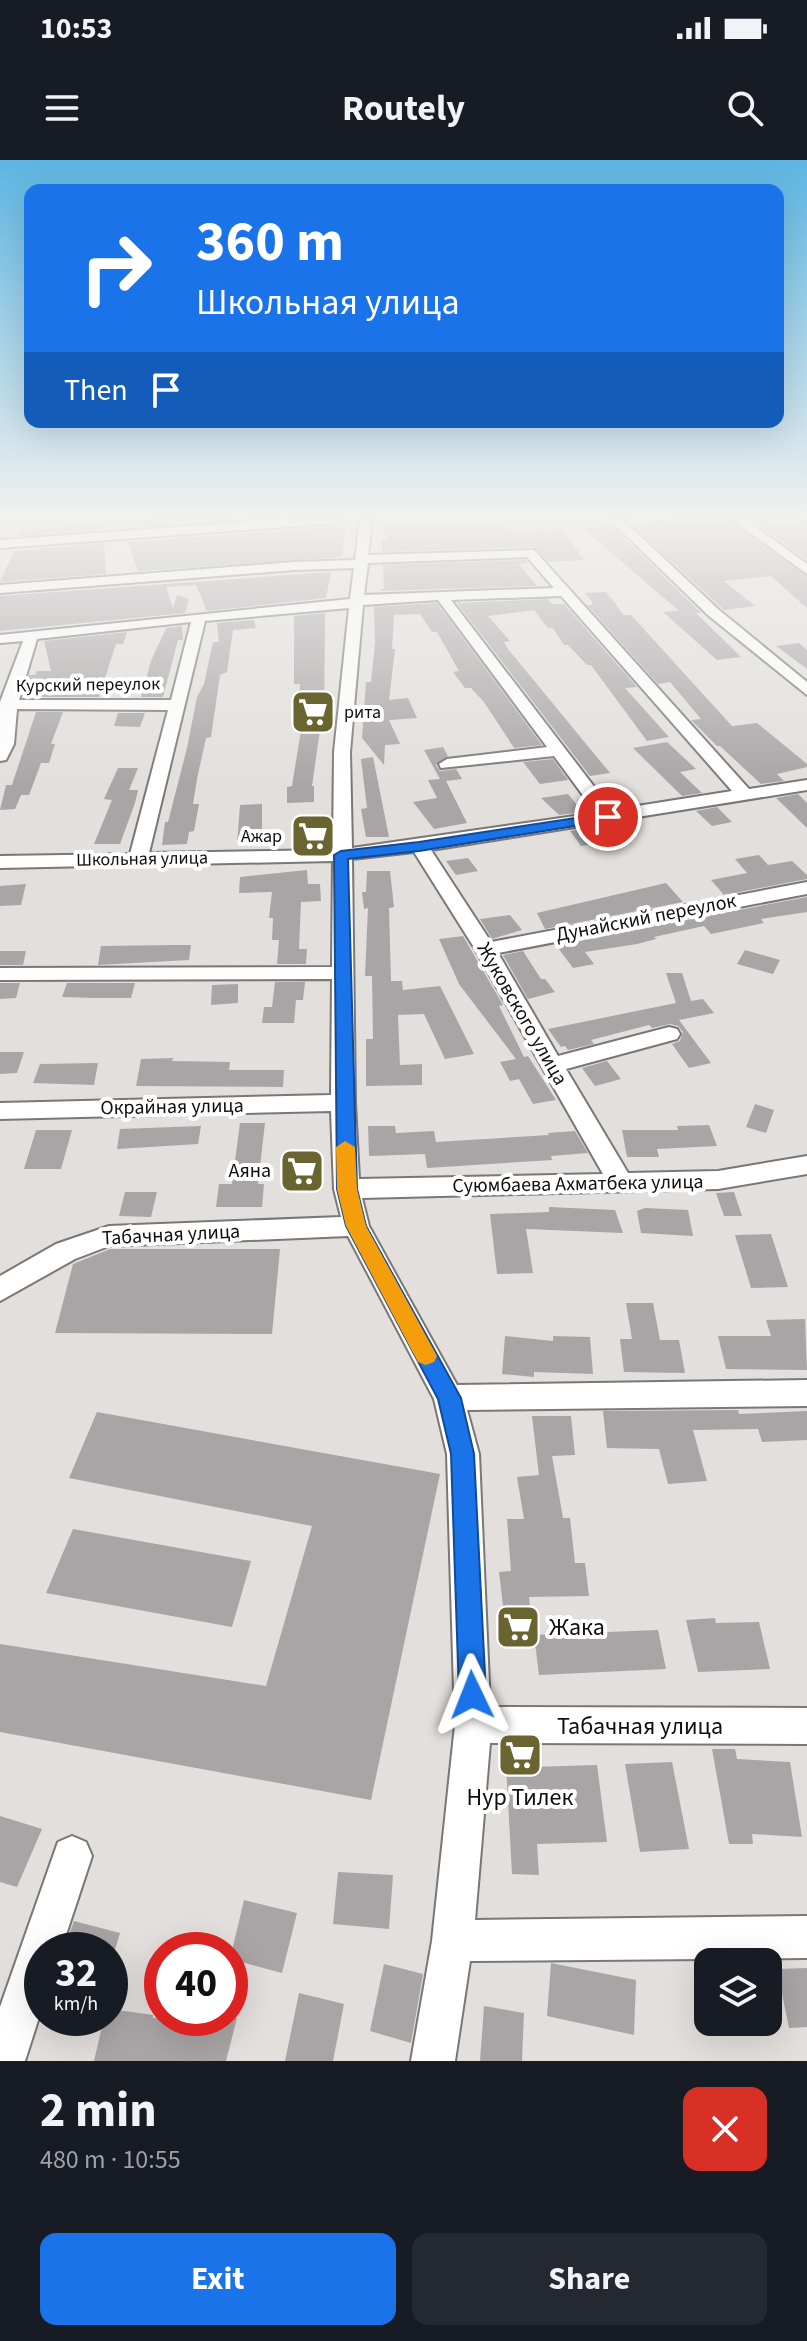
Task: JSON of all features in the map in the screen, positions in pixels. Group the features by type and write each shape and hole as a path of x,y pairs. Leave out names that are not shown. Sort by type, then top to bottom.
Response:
{"street":[{"path":"0,639 290,608"},
{"path":"357,608 346,688 341,855 343,1103 347,1189 356,1226 449,1398 463,1454 473,1725 453,1941 433,2061"},
{"path":"450,608 608,817"},
{"path":"578,608 745,795"},
{"path":"708,608 807,690"},
{"path":"138,859 199,619"},
{"path":"0,756 6,744 5,706 31,637"},
{"name":"Курский переулок","path":"5,706 177,705"},
{"path":"447,764 558,751"},
{"name":"Школьная улица","path":"0,862 341,855 419,846 807,785"},
{"name":"Жуковского улица","path":"419,846 485,949 621,1183"},
{"name":"Дунайский переулок","path":"485,949 807,888"},
{"path":"0,974 344,973"},
{"path":"551,1065 669,1034"},
{"name":"Окрайная улица","path":"0,1111 343,1103"},
{"name":"Суюмбаева Ахматбека улица","path":"347,1189 718,1180 807,1165"},
{"name":"Табачная улица","path":"0,1290 85,1241 109,1236 356,1226"},
{"path":"449,1398 807,1393"},
{"name":"Табачная улица","path":"473,1725 807,1726"},
{"path":"3,2061 72,1856"},
{"path":"453,1941 807,1937"}],"building":[{"path":"0,608 187,608 185,613 0,631"},
{"path":"206,608 237,608 207,611"},
{"path":"374,608 440,608 542,745 514,748 484,702 471,688 465,688 453,672 459,671 437,632 432,632 420,614 394,615 392,649 395,649 389,700 408,698 417,718 389,720 400,744 385,745 384,765 362,738 366,682 371,682 375,643"},
{"path":"461,608 567,608 637,687 625,688 669,737 647,741 591,665 564,645 553,628 548,628 534,610 488,616 510,641 504,642 508,649 610,773 590,776"},
{"path":"589,608 618,608 624,615 631,615 732,726 757,723 807,767 777,774 784,781 761,784 691,720 701,719 670,682 658,684"},
{"path":"675,608 696,608 701,613 696,613 741,657 717,660 663,612 679,611"},
{"path":"325,613 324,730 320,730 312,786 314,802 287,803 287,787 292,786 301,730 298,730 300,684 294,684 294,616"},
{"path":"254,620 256,628 233,630 227,672 220,675 211,737 206,738 197,779 193,804 199,804 194,831 189,832 187,844 162,845 197,697 204,684 213,642 219,642 217,623"},
{"path":"182,626 183,640 178,640 163,697 141,697 151,661 166,628"},
{"path":"127,632 123,644 116,644 99,697 23,697 29,675 35,675 37,671 51,671 44,641"},
{"path":"799,643 807,650 807,669 776,646"},
{"path":"36,712 63,712 51,744 55,744 49,763 41,763 29,795 21,795 15,809 0,810 6,785 12,785"},
{"path":"118,713 145,713 140,727 114,726"},
{"path":"667,742 696,769 680,772 702,793 682,796 633,748"},
{"path":"443,747 448,756 436,765 440,771 456,769 462,779 446,781 467,823 434,829 413,802 437,798 428,780 440,779 424,750"},
{"path":"373,757 389,837 366,837 361,809 367,808 361,759"},
{"path":"553,759 568,780 540,784 523,762"},
{"path":"118,768 138,768 129,790 138,790 135,803 120,844 94,844 112,800 104,799"},
{"path":"568,794 583,812 559,815 541,798"},
{"path":"798,794 807,803 807,828 776,798"},
{"path":"262,804 262,843 237,844 240,805"},
{"path":"717,807 732,822 712,826 696,811"},
{"path":"301,819 321,819 321,839 301,839"},
{"path":"596,827 608,842 581,846 570,831"},
{"path":"759,855 768,865 792,861 807,875 807,879 724,895 711,880 747,873 735,859"},
{"path":"468,858 478,871 456,875 446,861"},
{"path":"307,870 308,884 320,884 321,901 301,902 299,949 307,949 306,964 277,964 279,940 272,940 273,918 269,918 272,892 239,893 240,877"},
{"path":"367,871 390,871 394,907 389,908 391,981 402,981 403,990 440,986 474,1054 445,1059 424,1014 398,1015 400,1065 422,1064 422,1085 366,1086 366,1039 373,1039 372,976 365,976 368,908 364,909 362,892 366,892"},
{"path":"666,883 683,902 545,929 537,913"},
{"path":"26,884 21,905 0,906 0,886"},
{"path":"807,897 807,912 761,919 764,923 711,934 704,926 637,944 585,952 594,964 573,968 556,945"},
{"path":"510,915 522,930 492,939 480,919"},
{"path":"463,936 503,1005 499,1006 524,1057 528,1056 556,1100 533,1104 519,1079 510,1081 500,1062 516,1059 459,984 439,939"},
{"path":"191,945 189,960 98,965 101,946"},
{"path":"745,950 780,960 773,974 737,964"},
{"path":"0,951 26,951 23,965 0,965"},
{"path":"523,951 541,979 545,979 555,992 528,999 503,955"},
{"path":"666,973 682,973 691,1001 703,999 714,1013 679,1020 711,1063 689,1068 672,1044 680,1041 683,1032 678,1026 670,1024 652,1028 649,1025 591,1040 594,1044 568,1050 565,1046 561,1047 548,1029 676,1003"},
{"path":"275,982 305,982 303,1000 296,1000 294,1023 262,1023 264,1007 272,1007"},
{"path":"0,983 20,983 16,998 0,999"},
{"path":"67,983 135,983 131,998 95,998 62,997"},
{"path":"238,984 238,1003 211,1005 212,985"},
{"path":"0,1052 24,1052 17,1073 0,1074"},
{"path":"173,1058 172,1061 230,1062 229,1070 284,1070 283,1087 136,1086 141,1059"},
{"path":"607,1061 621,1079 595,1086 582,1068"},
{"path":"98,1063 94,1085 33,1083 40,1064"},
{"path":"755,1104 774,1110 766,1133 746,1127"},
{"path":"240,1123 265,1123 258,1184 264,1184 262,1207 216,1207 219,1184 232,1184"},
{"path":"709,1125 717,1146 657,1149 659,1157 627,1157 622,1130 678,1130 677,1126"},
{"path":"201,1126 198,1144 117,1149 120,1129"},
{"path":"368,1126 395,1126 396,1133 434,1131 436,1142 575,1131 588,1153 551,1156 552,1160 427,1168 425,1154 369,1156"},
{"path":"36,1130 72,1130 61,1169 24,1169"},
{"path":"125,1192 157,1192 151,1217 119,1216"},
{"path":"734,1192 742,1216 724,1216 716,1193"},
{"path":"549,1207 615,1210 623,1233 526,1229 533,1273 497,1274 490,1214 549,1212"},
{"path":"645,1208 688,1210 693,1236 641,1233 637,1211"},
{"path":"771,1234 788,1287 751,1288 735,1235"},
{"path":"110,1249 280,1249 272,1334 55,1333 73,1264"},
{"path":"626,1303 653,1303 660,1340 679,1340 685,1373 624,1372 620,1339 632,1339"},
{"path":"805,1319 807,1370 726,1369 718,1336 771,1336 766,1320"},
{"path":"505,1336 553,1341 553,1336 590,1337 593,1374 534,1372 534,1377 502,1374"},
{"path":"738,1410 739,1414 807,1411 807,1440 762,1442 758,1429 693,1430 707,1481 668,1484 659,1449 607,1448 603,1411"},
{"path":"97,1412 440,1474 371,1800 0,1732 0,1644 266,1686 312,1526 69,1478"},
{"path":"532,1416 571,1416 575,1455 552,1456 563,1518 570,1518 575,1563 585,1563 589,1596 529,1597 535,1647 508,1648 499,1572 511,1571 507,1519 524,1519 517,1477 539,1475"},
{"path":"73,1529 251,1561 232,1627 46,1593"},
{"path":"715,1618 716,1623 759,1622 770,1669 698,1672 686,1620"},
{"path":"658,1630 666,1669 539,1675 534,1635"},
{"path":"505,1746 530,1746 531,1767 597,1765 607,1842 537,1844 539,1875 512,1874"},
{"path":"712,1749 735,1749 737,1759 790,1762 802,1837 752,1834 753,1844 729,1844"},
{"path":"672,1762 689,1849 640,1852 625,1764"},
{"path":"0,1816 42,1829 17,1887 0,1882"},
{"path":"338,1872 393,1875 389,1929 333,1924"},
{"path":"244,1900 297,1913 282,1973 248,1964 248,1932 236,1932"},
{"path":"74,1921 116,1932 70,1932"},
{"path":"551,1963 636,1980 634,2035 547,2016"},
{"path":"384,1964 423,1974 411,2043 370,2031"},
{"path":"807,1968 807,2027 789,2028 782,1994 782,1969"},
{"path":"299,1993 344,2004 333,2061 285,2061"},
{"path":"484,2006 524,2013 522,2061 480,2061"},
{"path":"128,2012 144,2014 144,2036 232,2036 226,2061 94,2061 100,2036 128,2036"}],"slow traffic":[{"path":"345,1147 347,1189 356,1226 426,1356"}],"place":[{"name":"рита","path":"313,712"},
{"name":"Ажар","path":"313,836"},
{"name":"Аяна","path":"302,1171"},
{"name":"Жака","path":"518,1627"},
{"name":"Нур Тилек","path":"520,1755"}],"route":[{"path":"472,1695 463,1454 449,1398 356,1226 347,1189 343,1103 344,870 341,855 608,817"}]}
